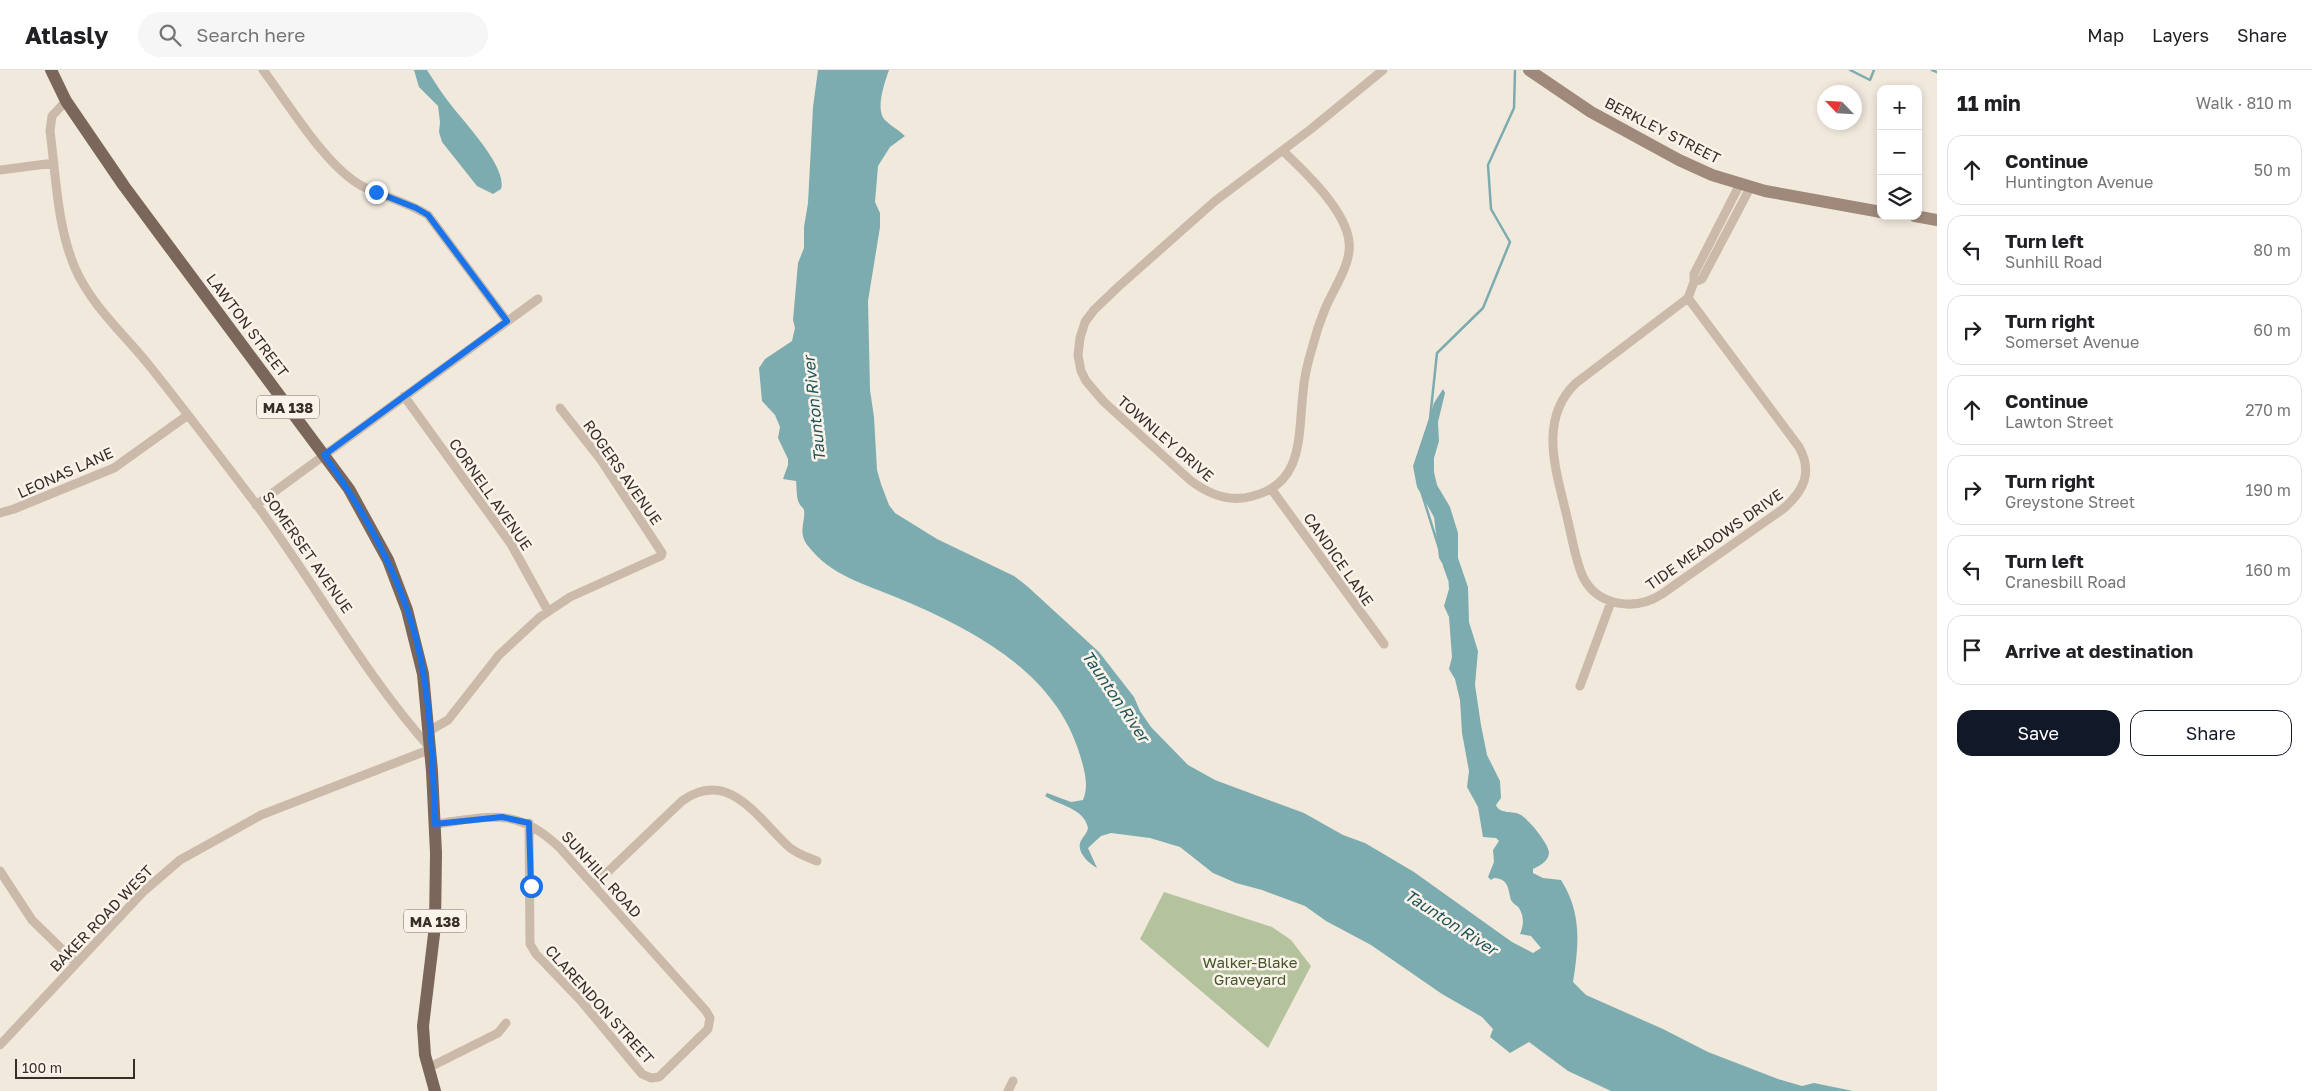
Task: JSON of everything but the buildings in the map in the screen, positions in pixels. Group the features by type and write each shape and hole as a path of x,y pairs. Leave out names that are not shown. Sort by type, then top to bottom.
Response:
{"main road":[{"name":"MA 138","path":"51,70 66,101"},
{"name":"BERKLEY STREET","path":"1529,70 1579,105 1701,170 1745,186 1834,205 1877,211"},
{"name":"LAWTON STREET","path":"66,101 124,186 324,455 372,527 404,601 417,641 423,674 431,750"},
{"path":"1922,217 1937,220"},
{"name":"MA 138","path":"431,750 435,824 435,926 423,1026 428,1068 435,1091"}],"street":[{"path":"263,70 323,150 342,170 362,186 416,208 428,215 507,321"},
{"name":"TOWNLEY DRIVE","path":"1272,490 1246,498 1234,499 1215,495 1199,487 1092,391 1081,371 1079,346 1085,322 1094,310 1227,192 1283,151 1383,70"},
{"name":"SOMERSET AVENUE","path":"66,101 54,113 50,124 64,232 82,282 90,295 188,415 256,505 398,710 431,750"},
{"path":"1272,490 1288,472 1296,455 1305,377 1310,355 1324,311 1345,264 1350,244 1338,215 1313,182 1283,151"},
{"path":"0,170 54,163"},
{"path":"1580,686 1611,602 1593,590 1580,570 1555,469 1552,441 1555,419 1565,395 1576,383 1688,298 1694,282 1702,279 1745,186"},
{"name":"TIDE MEADOWS DRIVE","path":"1611,602 1645,603 1658,597 1783,509 1798,494 1806,478 1805,460 1799,446 1688,298"},
{"path":"256,505 538,299"},
{"name":"CORNELL AVENUE","path":"404,396 521,560 548,611"},
{"name":"ROGERS AVENUE","path":"548,611 570,597 661,556 662,553 601,460 560,408"},
{"name":"LEONAS LANE","path":"0,513 114,468 188,415"},
{"name":"CANDICE LANE","path":"1272,490 1384,644"},
{"path":"429,731 448,720 498,655 548,611"},
{"name":"BAKER ROAD WEST","path":"0,1045 144,890 172,866 201,846 261,815 431,750"},
{"path":"594,885 682,801 689,796 706,791 724,792 739,799 754,811 790,848 817,861"},
{"name":"SUNHILL ROAD","path":"435,824 502,817 529,823 559,846 706,1011 710,1022 705,1031 662,1075 651,1078"},
{"name":"CLARENDON STREET","path":"529,823 530,944 536,954 597,1019 642,1074 651,1078"},
{"path":"0,871 32,920 76,962"},
{"path":"428,1068 498,1033 506,1023"},
{"path":"1008,1091 1013,1080"}],"green space":[{"name":"Walker-Blake Graveyard","path":"1164,892 1272,927 1291,940 1311,966 1268,1048 1140,939"}],"water":[{"path":"414,70 427,70 448,101 492,158 498,169 501,189 493,194 477,186 442,142 439,132 438,106 419,87"},
{"name":"Taunton River","path":"818,70 889,70 882,96 881,110 886,121 905,136 890,147 878,166 875,202 880,213 880,227 868,301 870,390 874,417 877,470 889,505 895,513 937,539 1014,576 1027,586 1099,652 1134,697 1140,711 1151,727 1188,765 1215,780 1304,813 1343,835 1365,843 1414,872 1512,942 1533,953 1541,948 1531,936 1520,934 1523,917 1519,908 1511,900 1507,885 1503,880 1494,878 1491,880 1488,877 1494,862 1493,850 1499,841 1496,838 1483,837 1478,807 1467,787 1469,771 1462,733 1460,700 1455,679 1449,669 1452,657 1449,617 1444,606 1449,589 1448,573 1439,558 1434,517 1417,487 1413,466 1434,403 1443,389 1445,393 1438,422 1439,441 1434,458 1434,472 1437,485 1450,507 1458,533 1458,558 1468,587 1469,622 1478,651 1475,685 1481,725 1487,755 1500,781 1501,798 1496,805 1500,810 1521,815 1546,844 1548,856 1545,861 1533,869 1533,873 1543,878 1561,880 1568,892 1576,917 1577,930 1577,955 1573,982 1586,995 1663,1029 1708,1052 1778,1079 1802,1086 1814,1083 1853,1091 1611,1091 1568,1071 1529,1042 1510,1053 1490,1037 1493,1029 1482,1017 1442,994 1371,945 1326,921 1305,906 1262,890 1236,883 1213,873 1180,847 1150,838 1111,833 1101,836 1088,848 1097,868 1086,860 1081,852 1080,843 1088,828 1086,821 1071,808 1045,796 1047,793 1071,802 1083,800 1086,788 1085,774 1078,749 1066,721 1049,696 1029,674 980,638 925,610 849,578 827,565 808,546 803,536 804,510 798,501 796,481 783,479 788,459 778,438 780,427 775,415 762,401 759,368 765,359 792,341 795,328 793,320 798,263 804,248 813,107"}],"waterway":[{"path":"1850,70 1870,80 1874,70"},
{"path":"1932,70 1937,72"},
{"path":"1430,419 1437,353 1483,308 1510,242 1491,209 1488,165 1514,108 1515,71"},
{"path":"1422,494 1439,548"},
{"path":"1444,565 1449,579"}],"route":[{"path":"376,192 400,200 428,215 507,321 324,455 372,527 388,560 417,641 428,711 435,824 488,817 514,818 529,823 531,886"}]}
